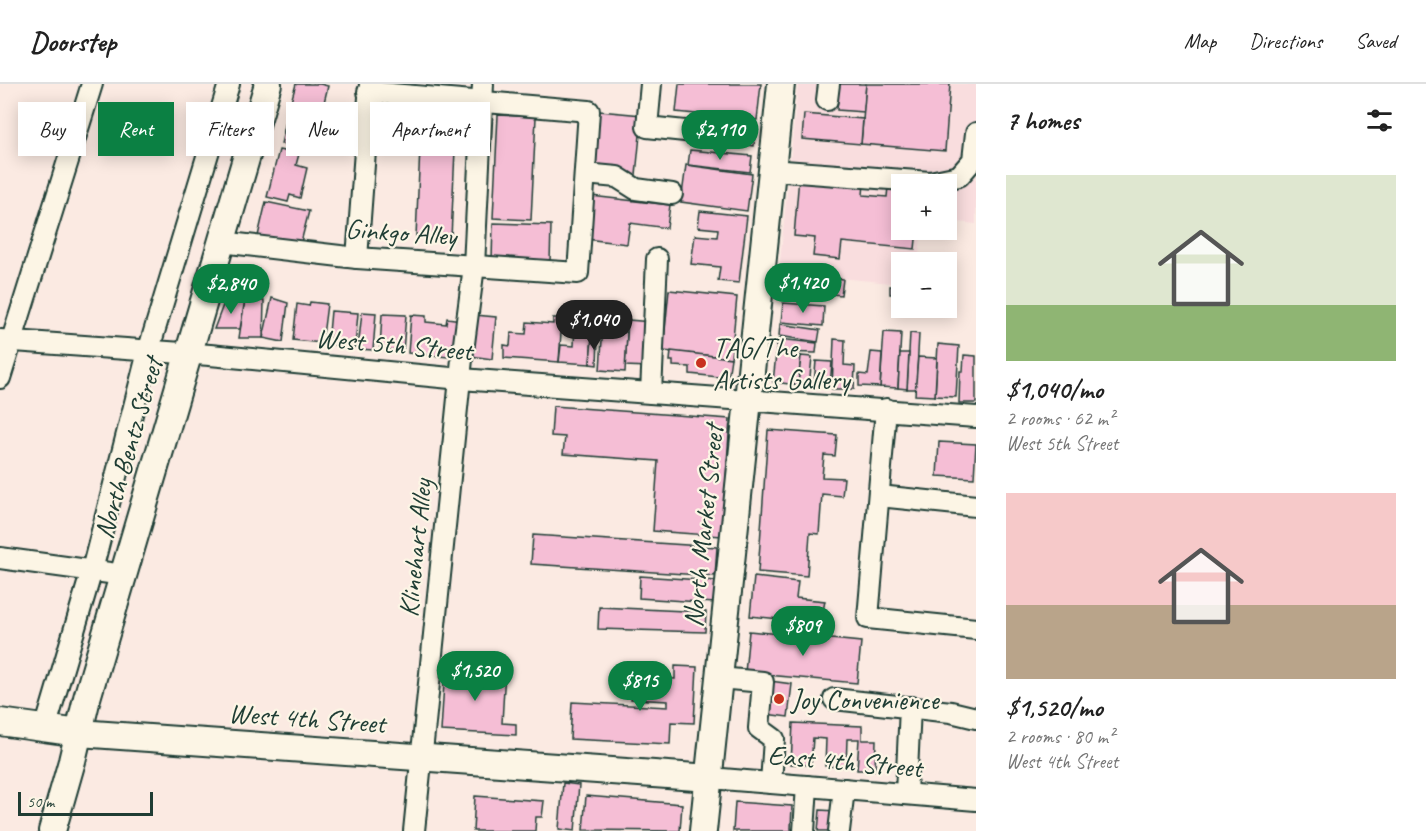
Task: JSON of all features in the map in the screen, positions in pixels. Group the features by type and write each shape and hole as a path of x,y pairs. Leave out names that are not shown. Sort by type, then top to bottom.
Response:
{"main road":[{"name":"North Bentz Street","path":"52,831 87,698 268,84"},
{"name":"North Market Street","path":"703,831 781,84"},
{"name":"West 4th Street","path":"0,722 79,733 710,778"}],"street":[{"path":"0,378 6,341 17,322 92,84"},
{"name":"North Bentz Street","path":"45,729 92,570 148,352 230,84"},
{"path":"651,84 646,127 704,133"},
{"path":"357,258 370,88 483,93 589,111 585,174 617,177 636,189 672,194"},
{"name":"Klinehart Alley","path":"414,831 474,266 483,93"},
{"path":"771,170 930,182 959,176 973,159 976,133"},
{"name":"Ginkgo Alley","path":"221,242 357,258 578,273 585,174"},
{"path":"651,393 657,259"},
{"name":"West 5th Street","path":"6,341 461,379 976,417"},
{"path":"886,409 868,618 976,629"},
{"path":"879,496 976,506"},
{"path":"0,558 124,575"},
{"path":"719,678 763,682 759,728 774,739 771,783"},
{"path":"834,699 951,712 976,718"},
{"path":"906,794 910,707"},
{"name":"East 4th Street","path":"710,778 976,800"},
{"path":"804,831 807,786"},
{"path":"838,831 844,789"}],"shaded area":[{"path":"798,84 976,84 976,224 957,222 957,174 891,174 891,240 921,240 919,252 891,252 891,283 779,272"}],"building":[{"path":"296,84 328,86 324,102 291,102"},
{"path":"679,84 761,84 757,120 676,112"},
{"path":"839,84 866,84 864,112 837,110"},
{"path":"866,84 950,84 945,151 861,144"},
{"path":"599,111 642,115 636,175 594,171"},
{"path":"804,114 863,119 861,144 802,139"},
{"path":"498,115 536,117 531,220 493,218"},
{"path":"286,121 286,145 281,144"},
{"path":"716,125 755,129 754,146 714,140"},
{"path":"279,150 286,151 286,156 298,156 296,165 307,168 300,198 290,195 288,202 267,197"},
{"path":"690,150 752,156 750,172 688,165"},
{"path":"420,156 455,156 451,238 416,236"},
{"path":"686,165 752,174 747,211 681,202"},
{"path":"799,177 864,183 863,195 887,197 888,187 891,187 891,240 916,240 915,249 842,242 840,259 813,256 815,238 794,236"},
{"path":"591,196 670,205 667,228 630,223 627,244 586,239"},
{"path":"266,202 309,211 300,246 258,236"},
{"path":"700,211 747,216 739,283 718,281 720,267 691,264 695,235 717,237 718,229 698,227"},
{"path":"493,223 551,225 550,262 492,260"},
{"path":"786,273 843,279 841,295 814,292 814,299 783,296"},
{"path":"669,290 737,297 731,358 663,351"},
{"path":"272,298 288,303 283,342 263,338"},
{"path":"245,299 264,301 263,338 239,338"},
{"path":"245,299 240,329 214,329 225,300"},
{"path":"310,302 327,304 322,343 293,340 297,304 309,306"},
{"path":"783,303 824,306 823,326 781,322"},
{"path":"331,311 358,313 355,347 328,344"},
{"path":"362,312 376,313 373,350 358,349"},
{"path":"382,314 406,315 403,351 380,349"},
{"path":"411,315 426,316 426,322 446,324 447,318 462,320 459,358 408,353"},
{"path":"475,315 496,317 492,359 471,356"},
{"path":"553,318 562,318 559,362 504,358 504,345 510,346 511,333 526,334 527,322 553,324"},
{"path":"628,320 652,322 649,367 625,366"},
{"path":"575,322 593,323 590,364 559,362 561,345 574,346"},
{"path":"603,324 617,325 617,332 627,332 625,372 600,370"},
{"path":"780,324 820,330 818,342 779,336"},
{"path":"884,332 901,333 898,388 880,387"},
{"path":"910,333 919,334 916,389 907,389"},
{"path":"592,336 598,336 597,365 590,364"},
{"path":"778,339 817,343 816,353 776,352"},
{"path":"834,339 845,340 844,365 855,366 854,389 832,389"},
{"path":"938,344 959,346 956,397 935,396"},
{"name":"TAG/The Artists Gallery","path":"671,351 731,358 728,378 690,374 690,367 673,366 673,361 670,361"},
{"path":"871,352 882,353 880,387 859,386 859,374 868,375"},
{"path":"900,353 909,353 907,389 898,388"},
{"path":"776,354 801,356 798,385 773,382"},
{"path":"964,355 976,356 976,403 959,403 960,371 963,371"},
{"path":"801,356 812,357 809,386 798,385"},
{"path":"918,357 937,358 935,396 915,395"},
{"path":"816,361 832,362 830,386 814,385"},
{"path":"553,406 730,419 722,536 653,531 658,461 563,454 565,437 551,436"},
{"path":"768,430 837,435 835,456 824,455 822,477 844,478 842,496 822,494 819,534 810,533 807,576 758,572"},
{"path":"939,442 976,444 974,478 937,476"},
{"path":"533,535 717,547 715,576 531,564"},
{"path":"640,576 716,581 715,603 639,598"},
{"path":"754,577 798,582 796,598 825,601 823,611 810,610 809,622 750,616"},
{"path":"599,607 706,612 705,632 598,629"},
{"path":"749,631 861,642 857,683 745,673"},
{"path":"675,666 697,667 694,723 671,722 670,744 570,739 572,702 668,707 668,701 631,699 633,677 675,679"},
{"path":"445,667 505,670 502,723 516,724 516,735 441,731"},
{"name":"Joy Convenience","path":"770,681 792,684 788,717 766,714"},
{"path":"793,723 862,726 862,740 876,740 875,770 857,770 859,739 847,739 846,767 825,766 826,739 813,738 811,765 791,764"},
{"path":"563,783 579,785 575,831 559,829"},
{"path":"475,796 544,801 542,817 536,817 535,831 473,831"},
{"path":"586,796 682,804 680,831 583,830"},
{"path":"735,802 792,806 791,829 798,829 798,831 733,831"},
{"path":"820,810 836,811 835,831 818,831"}],"place":[{"name":"TAG/The Artists Gallery","path":"701,363"},
{"name":"Joy Convenience","path":"779,699"}]}
